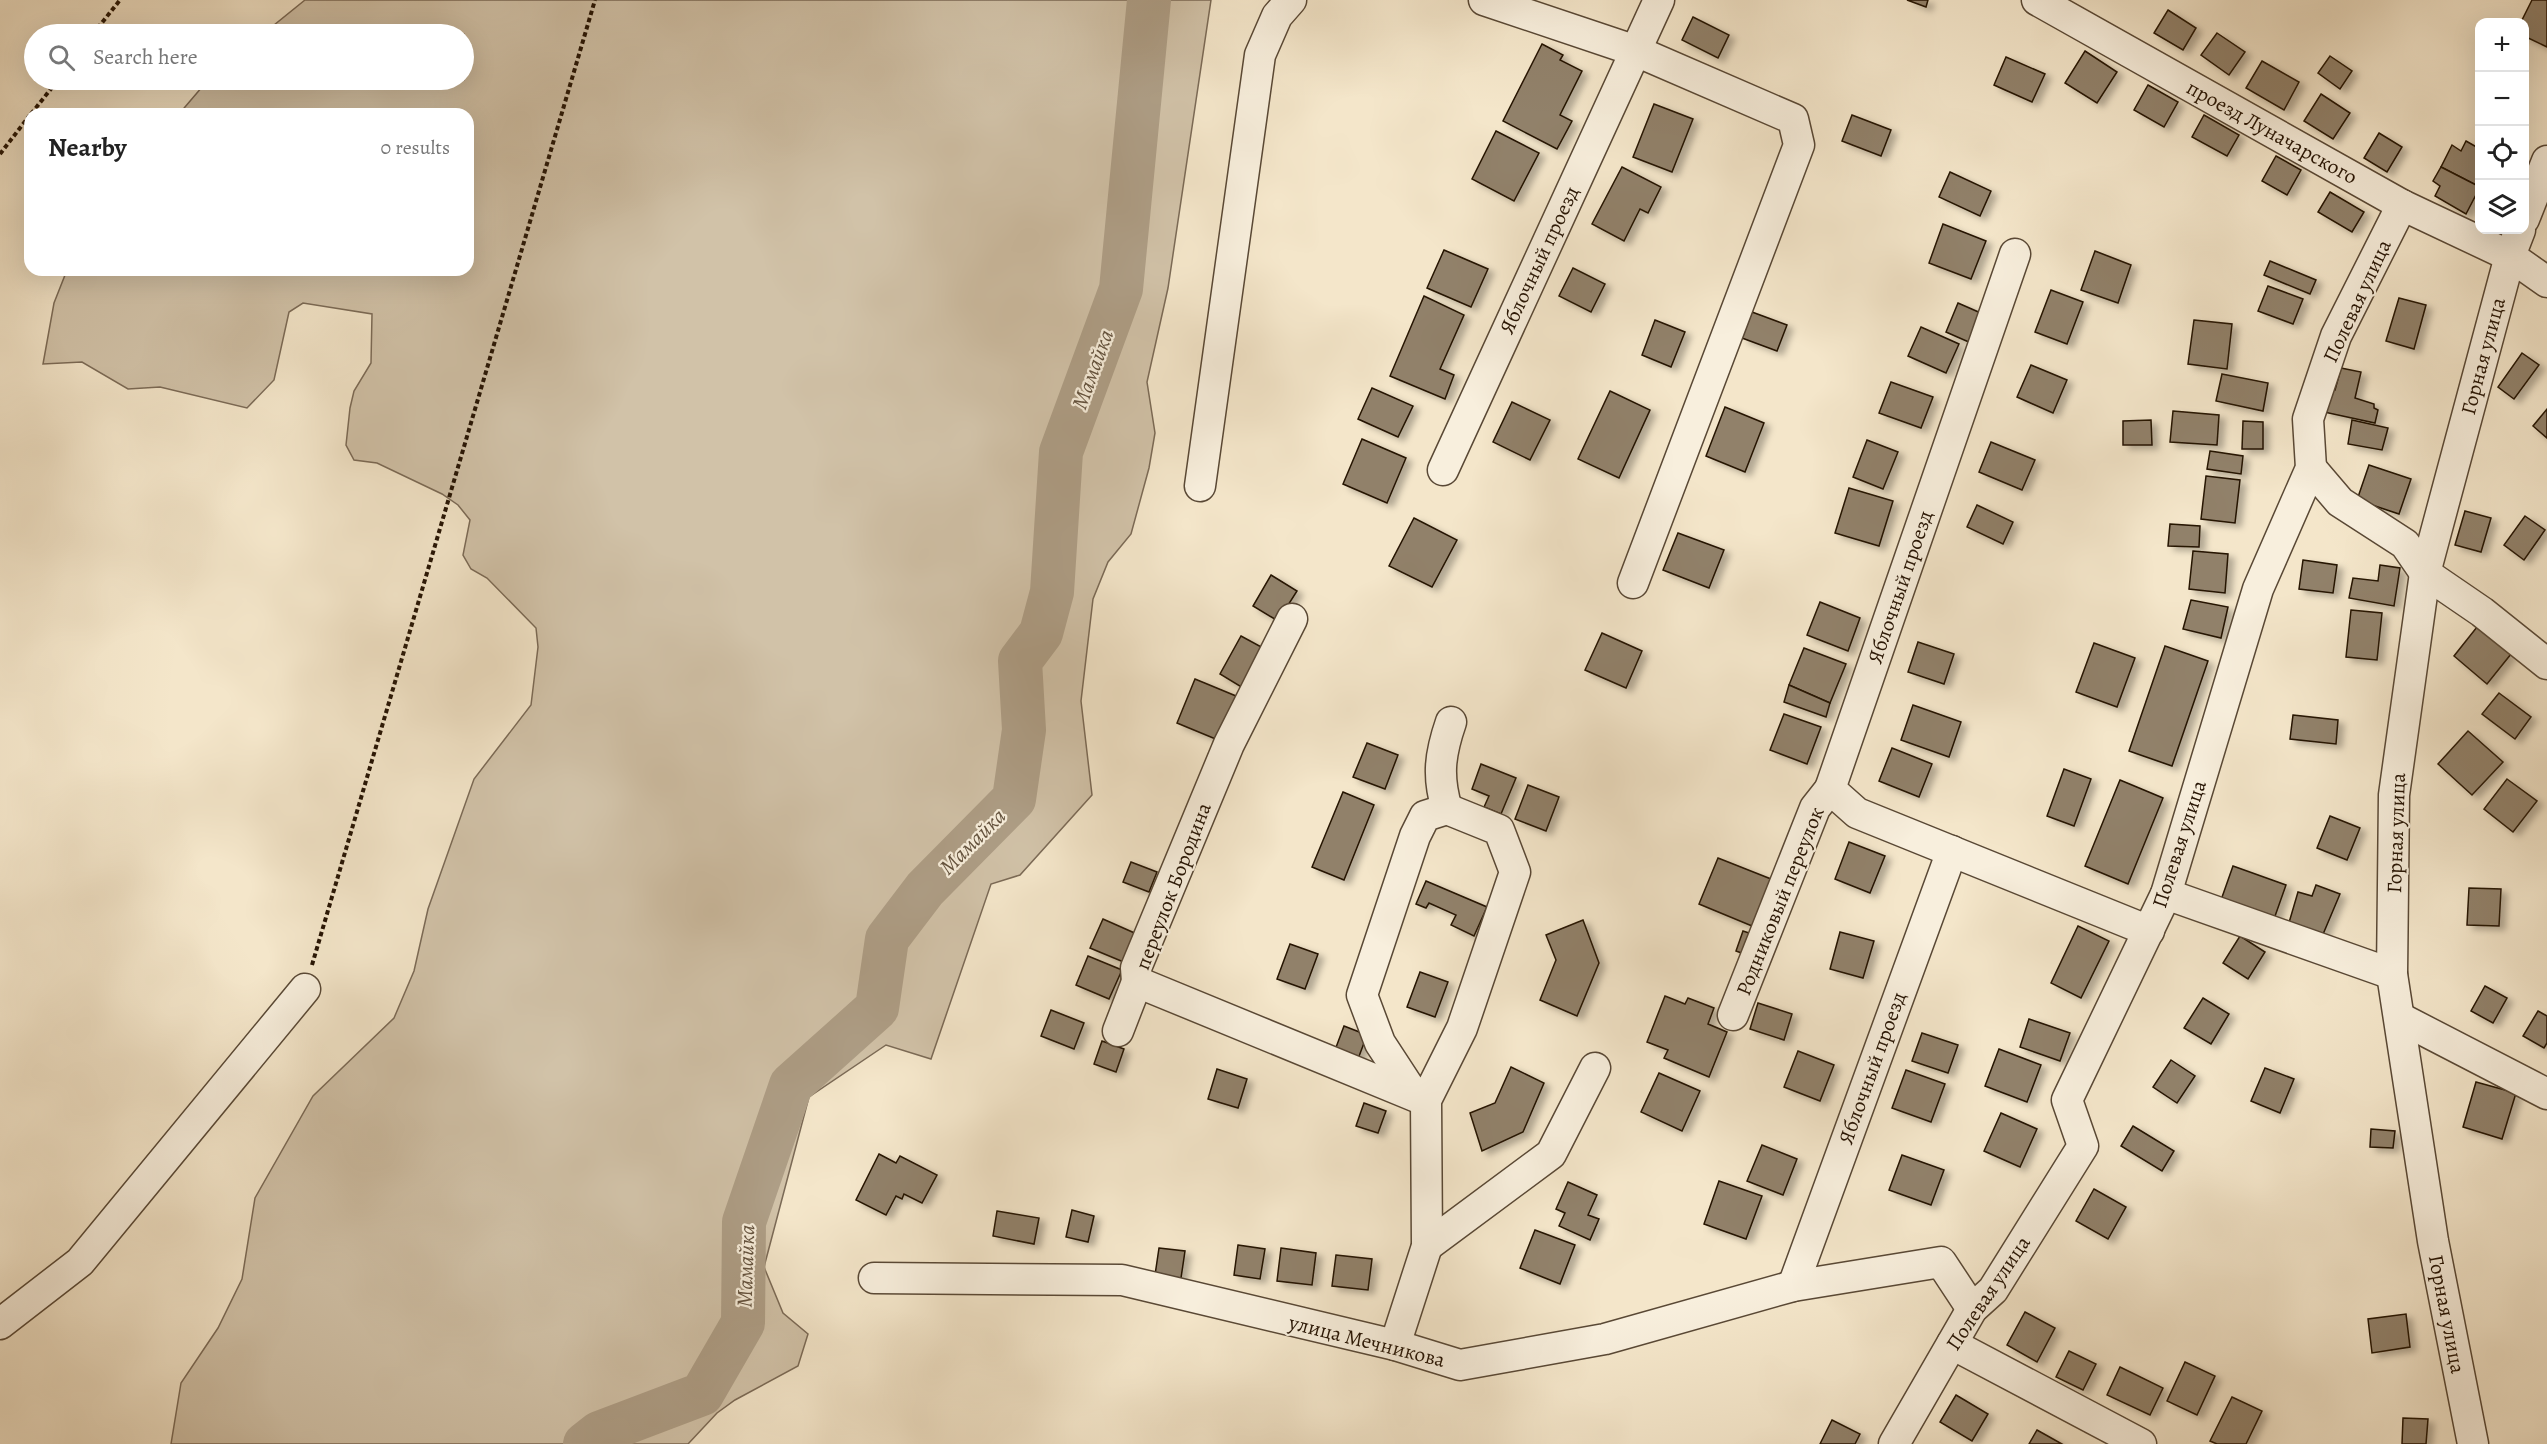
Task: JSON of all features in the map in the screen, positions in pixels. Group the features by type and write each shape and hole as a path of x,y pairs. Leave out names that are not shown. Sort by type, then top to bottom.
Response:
{"street":[{"path":"1200,486 1260,55 1277,16 1291,0"},
{"path":"1484,0 1636,51 1793,119 1799,145 1633,583"},
{"name":"Яблочный проезд","path":"1443,470 1659,0"},
{"name":"проезд Луначарского","path":"2037,0 2402,205 2515,243 2547,282"},
{"path":"2529,206 2547,161"},
{"name":"Полевая улица","path":"1894,1444 1972,1309 1994,1290 2083,1146 2067,1100 2166,894 2259,589 2311,468 2308,419 2333,347 2402,205"},
{"name":"Горная улица","path":"2473,1444 2433,1241 2392,974 2394,795 2425,573 2515,243"},
{"name":"Яблочный проезд","path":"1830,789 2015,254"},
{"path":"2311,468 2340,502 2405,544 2425,573 2482,612 2547,664"},
{"name":"переулок Бородина","path":"1292,620 1229,744 1136,968 1137,982 1420,1098"},
{"path":"1447,809 1439,784 1444,741 1451,722"},
{"path":"1830,789 1857,813 2149,931"},
{"name":"Родниковый переулок","path":"1733,1015 1815,808 1830,789"},
{"path":"1395,1345 1427,1246 1420,1098 1380,1043 1362,995 1415,836 1425,816 1447,809 1499,830 1515,872 1462,1028 1420,1098"},
{"name":"Яблочный проезд","path":"1793,1286 1952,851"},
{"path":"2166,894 2392,974"},
{"path":"1118,1031 1137,982"},
{"path":"0,1324 80,1262 305,989"},
{"path":"2400,1018 2547,1094"},
{"path":"1427,1246 1551,1154 1595,1068"},
{"name":"улица Мечникова","path":"874,1278 1122,1280 1395,1345 1460,1365 1605,1339 1793,1286 1941,1262 1972,1309"},
{"path":"1952,1344 2141,1444"}],"path":[{"path":"101,24 120,0"},
{"path":"305,989 595,0"},
{"path":"36,108 50,90"},
{"path":"0,154 24,124"}],"shaded area":[{"path":"305,0 1211,0 1168,288 1147,382 1155,433 1149,468 1131,534 1108,562 1093,599 1081,701 1092,795 1020,875 991,884 931,1059 886,1045 809,1097 764,1267 783,1313 808,1334 798,1366 735,1400 717,1413 688,1444 171,1444 181,1383 218,1328 242,1279 255,1198 313,1096 394,1018 414,971 428,909 474,779 531,705 538,647 536,628 487,578 471,569 463,555 470,520 458,505 442,494 377,463 354,460 346,445 354,391 371,363 372,314 303,303 289,312 274,380 247,408 160,387 128,389 82,362 43,364 54,303 65,276 474,276 474,108 184,108 199,90 474,90 474,24 275,24"}],"building":[{"path":"1907,0 1928,0 1926,7"},
{"path":"2532,0 2547,0 2547,47 2529,38 2529,18 2523,18"},
{"path":"2168,10 2196,28 2183,50 2154,33"},
{"path":"1693,17 1729,35 1718,58 1682,40"},
{"path":"2217,33 2245,52 2229,75 2201,55"},
{"path":"1542,44 1563,55 1560,60 1582,71 1560,115 1572,121 1557,149 1503,121"},
{"path":"2085,51 2117,72 2097,103 2065,83"},
{"path":"2330,56 2352,71 2340,89 2318,73"},
{"path":"2006,57 2045,74 2032,102 1994,85"},
{"path":"2262,61 2299,82 2284,110 2246,88"},
{"path":"2148,85 2178,102 2164,127 2134,110"},
{"path":"2321,94 2350,113 2333,139 2304,121"},
{"path":"1654,104 1693,119 1672,172 1633,157"},
{"path":"1852,115 1891,130 1881,156 1842,141"},
{"path":"2204,115 2239,135 2227,156 2192,137"},
{"path":"1496,131 1539,153 1514,201 1472,179"},
{"path":"2379,133 2402,147 2387,172 2364,158"},
{"path":"2466,141 2475,146 2475,184 2441,167 2452,145 2461,151"},
{"path":"2276,156 2301,170 2287,195 2262,181"},
{"path":"1622,167 1661,187 1648,213 1640,209 1624,241 1592,224"},
{"path":"2441,167 2475,184 2475,197 2466,214 2435,196 2440,186 2433,181"},
{"path":"1950,172 1991,191 1980,216 1939,197"},
{"path":"2330,192 2364,212 2352,232 2318,212"},
{"path":"1943,224 1986,241 1971,279 1929,263"},
{"path":"1444,250 1488,269 1471,307 1427,288"},
{"path":"2095,251 2131,265 2118,303 2081,290"},
{"path":"2270,261 2316,280 2310,294 2264,275"},
{"path":"1573,268 1605,284 1591,312 1559,296"},
{"path":"2268,286 2303,299 2293,324 2258,311"},
{"path":"2051,290 2083,302 2067,344 2035,332"},
{"path":"1424,296 1464,315 1440,369 1454,375 1445,399 1390,376"},
{"path":"2399,298 2426,305 2414,349 2386,341"},
{"path":"1958,303 1983,314 1971,343 1946,332"},
{"path":"1752,312 1787,325 1777,351 1742,338"},
{"path":"1655,320 1685,332 1671,367 1642,355"},
{"path":"2194,320 2232,324 2227,369 2188,364"},
{"path":"1921,327 1959,344 1946,373 1908,356"},
{"path":"2522,353 2539,365 2514,399 2498,387"},
{"path":"2031,365 2067,380 2053,413 2017,397"},
{"path":"2341,368 2361,372 2355,398 2374,404 2374,408 2378,410 2375,423 2324,412 2329,390 2335,390"},
{"path":"2222,374 2268,383 2263,411 2216,401"},
{"path":"1891,382 1933,397 1921,428 1879,413"},
{"path":"1372,388 1413,406 1398,437 1358,419"},
{"path":"1610,391 1650,410 1619,478 1578,459"},
{"path":"1512,402 1550,420 1530,460 1493,442"},
{"path":"1725,407 1764,423 1745,472 1706,456"},
{"path":"2547,409 2547,438 2533,426"},
{"path":"2173,411 2219,415 2217,445 2170,442"},
{"path":"2151,420 2152,445 2123,445 2123,421"},
{"path":"2352,420 2388,428 2382,450 2348,444"},
{"path":"2243,421 2263,422 2263,449 2242,449"},
{"path":"1362,439 1406,458 1387,503 1343,484"},
{"path":"1867,440 1898,452 1883,489 1853,477"},
{"path":"1991,442 2035,460 2022,490 1979,472"},
{"path":"2210,451 2243,456 2241,474 2207,469"},
{"path":"2369,465 2411,479 2399,514 2357,500"},
{"path":"2206,476 2240,480 2235,523 2201,519"},
{"path":"1849,488 1893,501 1879,546 1835,533"},
{"path":"1977,505 2013,522 2003,544 1967,527"},
{"path":"2465,511 2491,518 2481,552 2455,545"},
{"path":"2525,516 2545,530 2524,560 2504,545"},
{"path":"1414,518 1457,540 1432,587 1389,566"},
{"path":"2170,524 2200,526 2199,547 2168,546"},
{"path":"1678,533 1724,550 1709,588 1663,570"},
{"path":"2193,551 2228,554 2225,593 2189,589"},
{"path":"2303,560 2337,565 2333,593 2299,589"},
{"path":"2380,565 2400,568 2394,606 2349,598 2353,578 2378,581"},
{"path":"1271,575 1297,591 1278,621 1253,606"},
{"path":"2191,600 2228,607 2221,638 2183,629"},
{"path":"1820,602 1860,618 1848,651 1807,635"},
{"path":"2351,610 2382,613 2377,660 2346,657"},
{"path":"2477,627 2511,654 2487,684 2454,656"},
{"path":"1602,633 1642,651 1626,688 1585,670"},
{"path":"1241,636 1265,649 1243,688 1220,674"},
{"path":"1918,642 1954,654 1944,684 1908,672"},
{"path":"2094,643 2135,658 2117,707 2076,692"},
{"path":"2165,646 2208,661 2172,766 2129,751"},
{"path":"1804,648 1846,664 1830,703 1789,685"},
{"path":"1195,679 1236,696 1218,740 1177,723"},
{"path":"1789,685 1830,703 1826,717 1784,702"},
{"path":"2499,693 2531,717 2515,739 2482,714"},
{"path":"1913,705 1961,722 1949,757 1901,740"},
{"path":"1784,714 1821,727 1807,764 1770,750"},
{"path":"2293,715 2338,720 2336,744 2290,739"},
{"path":"2468,731 2503,762 2472,795 2438,764"},
{"path":"1367,743 1398,755 1385,789 1353,777"},
{"path":"1892,748 1932,764 1919,797 1879,781"},
{"path":"1481,764 1516,778 1501,814 1484,807 1489,796 1472,789"},
{"path":"2064,769 2091,779 2074,826 2047,816"},
{"path":"2507,779 2537,801 2513,832 2484,809"},
{"path":"2120,780 2163,798 2128,884 2085,866"},
{"path":"1528,785 1559,797 1546,831 1515,819"},
{"path":"1343,792 1374,805 1344,880 1312,867"},
{"path":"2330,816 2360,828 2347,860 2317,848"},
{"path":"1849,842 1885,856 1870,893 1835,879"},
{"path":"1718,858 1771,879 1752,926 1699,904"},
{"path":"1131,862 1157,872 1149,892 1123,882"},
{"path":"2233,866 2286,885 2274,919 2221,900"},
{"path":"1426,881 1487,907 1474,936 1451,925 1456,915 1429,903 1426,908 1416,904"},
{"path":"2316,885 2340,894 2321,939 2288,926 2298,892 2312,896"},
{"path":"2469,888 2501,889 2499,926 2467,925"},
{"path":"1103,919 1139,935 1126,963 1090,948"},
{"path":"1583,920 1599,963 1577,1016 1540,1000 1556,960 1546,935"},
{"path":"2078,926 2109,941 2081,998 2051,983"},
{"path":"1743,931 1755,935 1747,955 1736,951"},
{"path":"1840,932 1874,941 1863,978 1830,969"},
{"path":"2240,936 2265,952 2248,979 2223,963"},
{"path":"1290,944 1318,954 1305,989 1277,979"},
{"path":"1088,956 1122,970 1109,999 1076,985"},
{"path":"1420,972 1448,982 1435,1017 1407,1007"},
{"path":"2485,986 2507,998 2493,1023 2471,1011"},
{"path":"1665,996 1685,1004 1688,998 1714,1008 1708,1024 1727,1032 1709,1077 1664,1058 1668,1050 1647,1042"},
{"path":"2203,998 2229,1014 2211,1044 2184,1028"},
{"path":"1758,1003 1792,1014 1784,1040 1750,1029"},
{"path":"1051,1010 1084,1023 1074,1049 1041,1036"},
{"path":"2538,1011 2547,1016 2547,1043 2544,1048 2523,1036"},
{"path":"2029,1019 2070,1033 2060,1061 2020,1047"},
{"path":"1344,1026 1367,1035 1358,1059 1335,1050"},
{"path":"1922,1033 1958,1045 1948,1073 1912,1061"},
{"path":"1102,1041 1124,1049 1116,1072 1094,1064"},
{"path":"1999,1049 2041,1065 2027,1102 1985,1086"},
{"path":"1798,1051 1834,1065 1820,1101 1784,1087"},
{"path":"2171,1060 2195,1076 2177,1103 2153,1087"},
{"path":"1511,1067 1544,1083 1523,1132 1482,1151 1470,1113 1495,1103"},
{"path":"2265,1068 2294,1079 2280,1113 2251,1101"},
{"path":"1217,1069 1247,1079 1238,1108 1208,1099"},
{"path":"1906,1070 1945,1084 1931,1122 1892,1108"},
{"path":"1659,1073 1700,1091 1682,1131 1641,1112"},
{"path":"2476,1082 2516,1093 2502,1139 2463,1127"},
{"path":"1364,1103 1386,1111 1378,1133 1356,1126"},
{"path":"2001,1113 2037,1129 2020,1167 1984,1151"},
{"path":"2133,1126 2174,1151 2162,1171 2121,1146"},
{"path":"2371,1129 2395,1131 2393,1148 2370,1147"},
{"path":"1762,1145 1797,1159 1783,1195 1747,1181"},
{"path":"879,1154 896,1163 900,1156 937,1175 922,1203 904,1194 902,1199 896,1196 886,1215 856,1200"},
{"path":"1902,1155 1944,1170 1931,1205 1889,1190"},
{"path":"1719,1181 1762,1196 1746,1239 1704,1224"},
{"path":"1568,1182 1597,1195 1588,1215 1599,1219 1590,1240 1559,1226 1565,1213 1556,1209"},
{"path":"2094,1189 2126,1207 2108,1239 2076,1221"},
{"path":"1072,1210 1094,1216 1088,1242 1066,1237"},
{"path":"997,1211 1039,1218 1034,1244 993,1236"},
{"path":"1535,1230 1575,1245 1560,1284 1520,1268"},
{"path":"1238,1245 1265,1249 1260,1279 1234,1275"},
{"path":"1159,1248 1185,1251 1181,1278 1155,1275"},
{"path":"1281,1248 1316,1253 1312,1285 1277,1281"},
{"path":"1336,1255 1372,1259 1368,1290 1332,1286"},
{"path":"2025,1312 2055,1328 2037,1362 2007,1345"},
{"path":"2406,1314 2410,1347 2372,1353 2368,1319"},
{"path":"2069,1351 2096,1364 2083,1390 2056,1377"},
{"path":"2185,1362 2215,1376 2197,1415 2167,1401"},
{"path":"2120,1367 2163,1388 2150,1415 2107,1395"},
{"path":"1956,1395 1988,1414 1972,1441 1940,1422"},
{"path":"2232,1397 2262,1411 2246,1444 2217,1444 2210,1441"},
{"path":"2403,1418 2428,1419 2426,1444 2402,1444"},
{"path":"1832,1420 1860,1434 1855,1444 1820,1444"},
{"path":"2037,1430 2062,1444 2029,1444"}],"waterway":[{"name":"Мамайка","path":"585,1444 599,1433 702,1394 743,1323 744,1222 791,1085 877,1008 887,939 925,889 1014,799 1024,730 1020,661 1041,633 1052,592 1061,452 1121,289 1149,0"}]}
